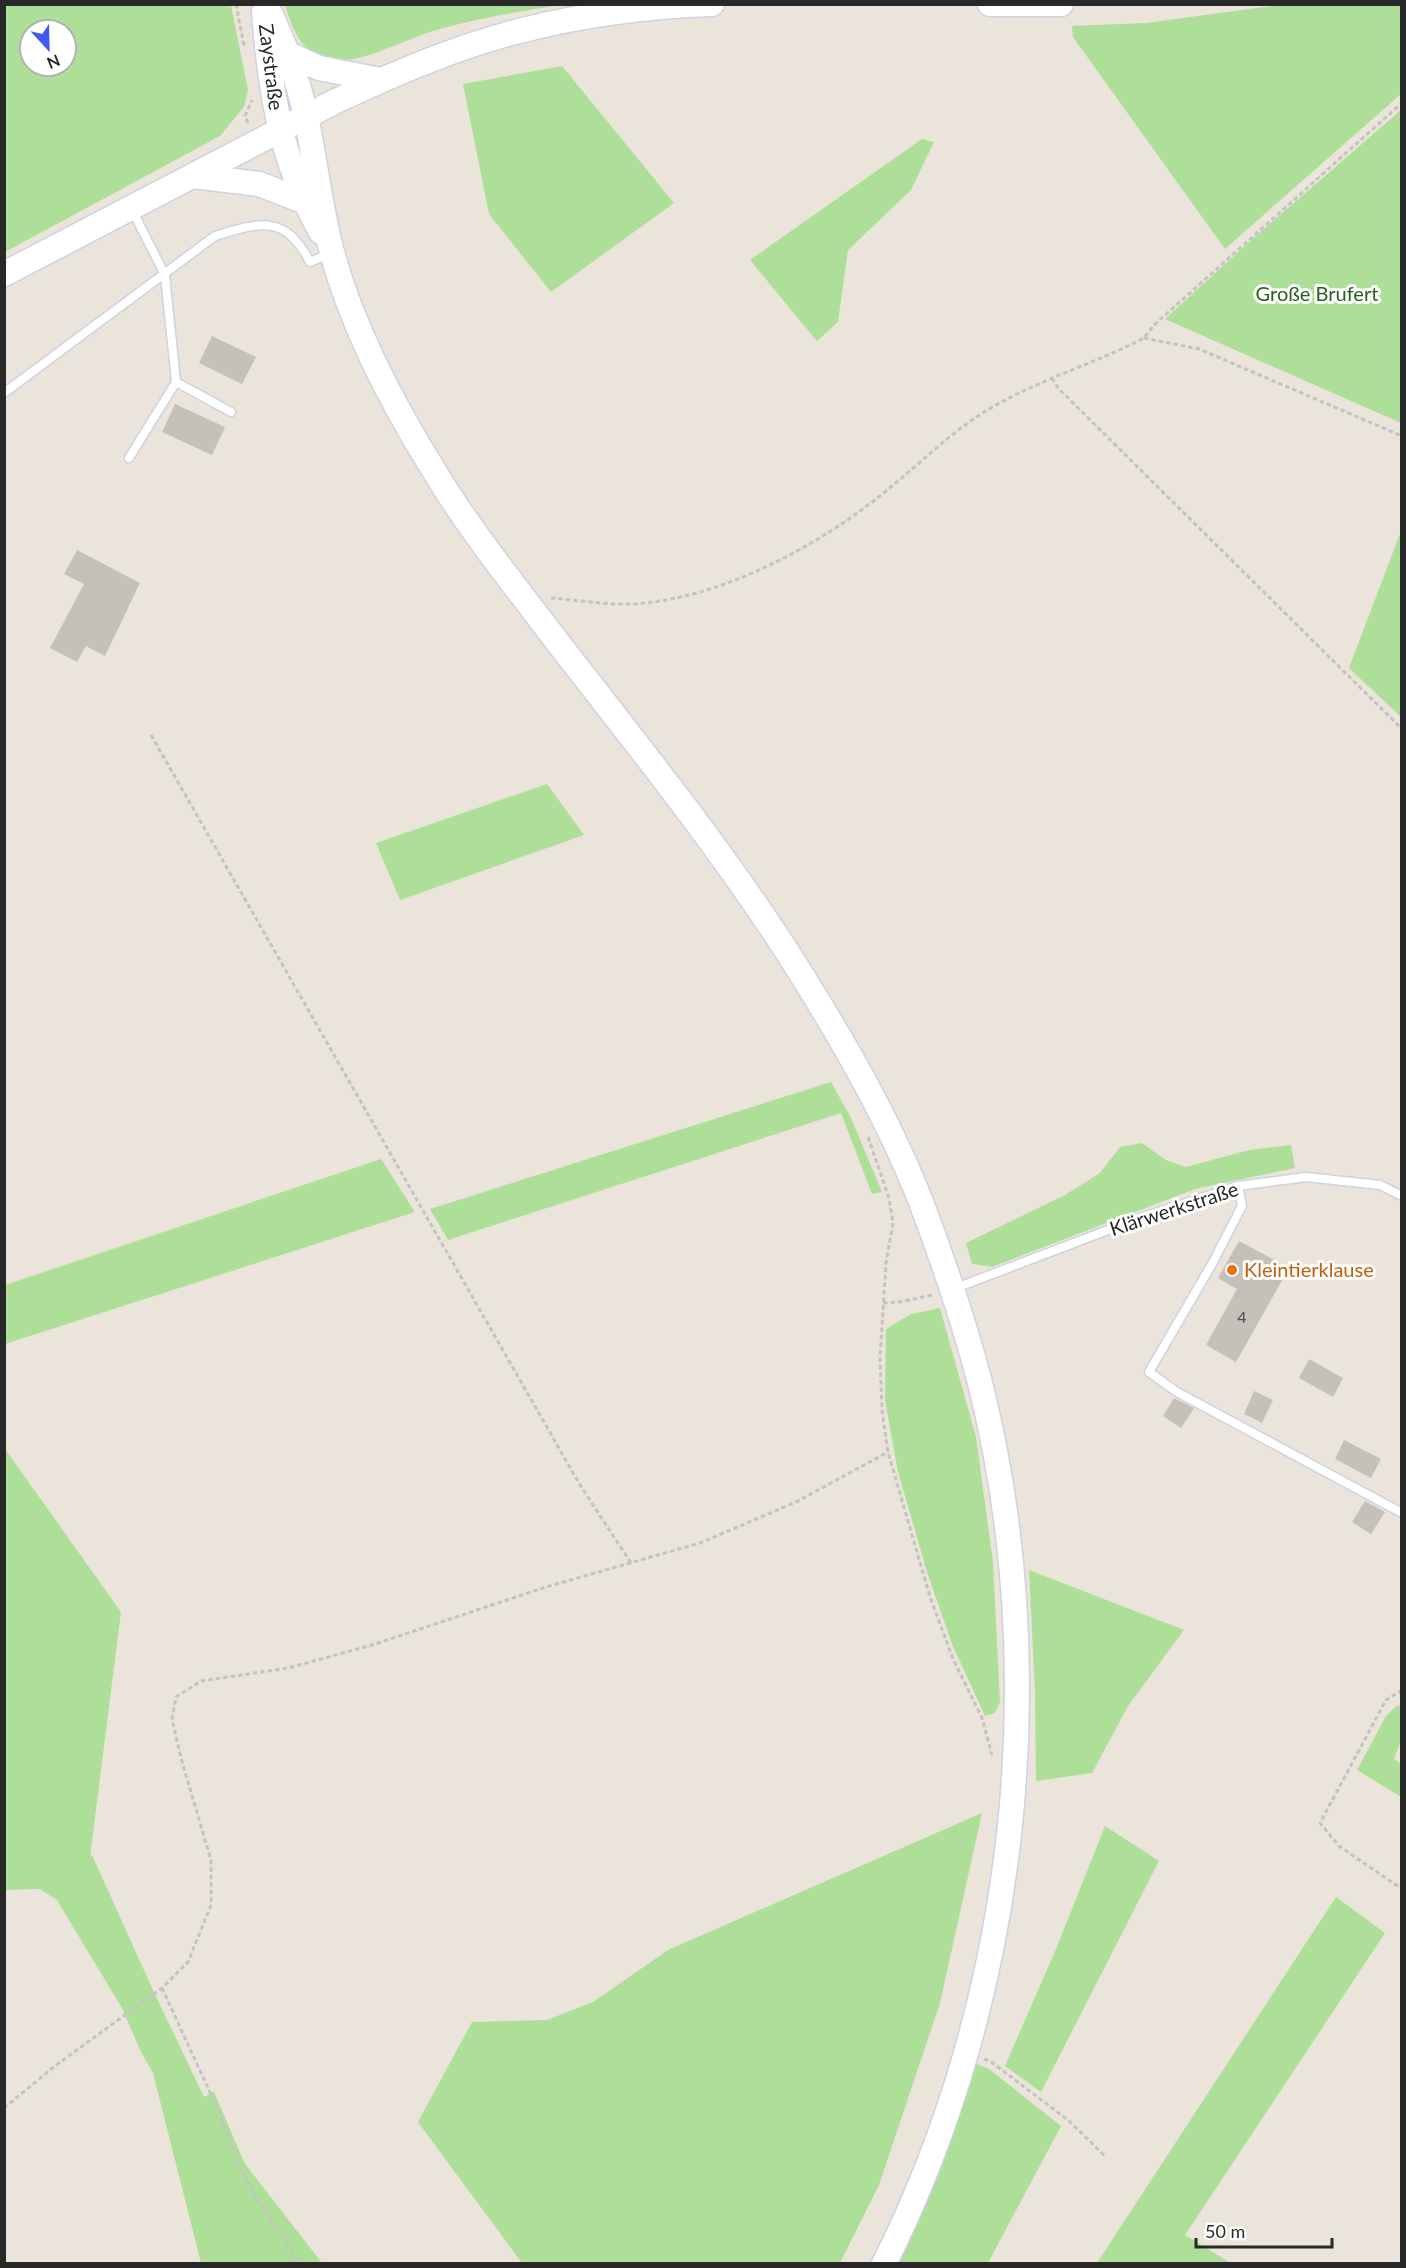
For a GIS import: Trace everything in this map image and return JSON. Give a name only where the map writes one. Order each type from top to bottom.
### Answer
[{"type":"street","name":"Zaystraße","points":[[265,4],[289,54],[306,117],[332,252]]},
{"type":"street","name":"Zaystraße","points":[[265,4],[267,59],[280,130],[290,167],[303,201],[332,252]]},
{"type":"street","points":[[4,274],[306,117],[381,80],[449,53],[522,30],[602,15],[712,4]]},
{"type":"street","points":[[990,4],[1061,4]]},
{"type":"street","points":[[289,54],[319,68],[381,80]]},
{"type":"street","points":[[193,176],[260,184],[303,201]]},
{"type":"street","points":[[332,252],[345,294],[362,336],[434,473],[527,602],[721,855],[784,947],[830,1021],[883,1118],[919,1197],[952,1289],[979,1380],[996,1457],[1008,1536],[1016,1616],[1014,1773],[1008,1842],[990,1958],[965,2053],[927,2168],[884,2264]]},
{"type":"lane","points":[[129,458],[176,382],[165,275],[132,208]]},
{"type":"lane","points":[[4,393],[215,236],[246,227],[282,228],[294,236],[310,262],[332,252]]},
{"type":"lane","points":[[176,382],[231,412]]},
{"type":"lane","name":"Klärwerkstraße","points":[[952,1289],[1137,1219],[1238,1186],[1306,1177],[1380,1185],[1401,1196]]},
{"type":"lane","points":[[1238,1186],[1242,1206],[1212,1264],[1149,1372],[1177,1392],[1401,1513]]},
{"type":"path","points":[[527,602],[548,598],[630,604],[678,598],[718,588],[822,537],[861,510],[969,422],[1018,392],[1144,338],[1154,325],[1401,103]]},
{"type":"path","points":[[1144,338],[1199,349],[1401,436]]},
{"type":"path","points":[[1052,378],[1058,388],[1401,729]]},
{"type":"path","points":[[151,735],[580,1485],[631,1563]]},
{"type":"path","points":[[863,1128],[889,1198],[893,1223],[886,1263],[880,1359],[882,1410],[888,1452],[930,1597],[953,1659],[982,1718],[992,1753],[992,1762]]},
{"type":"path","points":[[884,1303],[920,1299],[952,1289]]},
{"type":"path","points":[[4,2108],[55,2066],[162,1988],[188,1962],[211,1905],[211,1860],[172,1719],[176,1697],[201,1681],[288,1668],[372,1645],[546,1587],[700,1543],[796,1502],[888,1452]]},
{"type":"path","points":[[1401,1690],[1386,1700],[1320,1823],[1339,1846],[1401,1888]]},
{"type":"path","points":[[162,1988],[220,2114],[238,2165],[258,2201],[300,2264]]},
{"type":"path","points":[[965,2053],[990,2061],[1068,2120],[1106,2157]]},
{"type":"green space","points":[[5,4],[231,5],[248,90],[244,107],[220,136],[5,252]]},
{"type":"green space","points":[[285,5],[562,5],[449,27],[367,56],[340,60],[319,56],[304,45],[295,31]]},
{"type":"green space","points":[[1279,5],[1401,5],[1401,94],[1225,249],[1073,37],[1072,26],[1146,23]]},
{"type":"green space","points":[[562,66],[674,203],[551,292],[489,214],[463,84]]},
{"type":"green space","name":"Große Brufert","points":[[1401,110],[1401,423],[1165,319],[1256,236]]},
{"type":"green space","points":[[922,139],[934,142],[911,190],[848,250],[838,322],[817,341],[750,260]]},
{"type":"green space","points":[[1401,531],[1401,717],[1349,668]]},
{"type":"green space","points":[[547,784],[584,835],[400,900],[376,843]]},
{"type":"green space","points":[[831,1082],[851,1118],[882,1192],[872,1194],[841,1113],[448,1240],[430,1209]]},
{"type":"green space","points":[[1142,1143],[1166,1160],[1186,1167],[1249,1150],[1291,1145],[1295,1168],[1195,1189],[992,1267],[972,1264],[966,1243],[1065,1195],[1100,1173],[1120,1147]]},
{"type":"green space","points":[[381,1159],[415,1212],[5,1344],[5,1285]]},
{"type":"green space","points":[[940,1308],[976,1437],[993,1562],[1000,1702],[995,1713],[985,1716],[952,1644],[927,1572],[898,1472],[885,1400],[886,1329],[911,1314]]},
{"type":"green space","points":[[5,1449],[121,1612],[90,1857],[92,1855],[204,2097],[214,2092],[245,2164],[322,2263],[201,2263],[153,2073],[140,2050],[122,2008],[57,1900],[40,1889],[5,1890]]},
{"type":"green space","points":[[1029,1570],[1184,1630],[1128,1706],[1092,1773],[1036,1781],[1035,1691]]},
{"type":"green space","points":[[1398,1705],[1401,1707],[1401,1741],[1394,1759],[1401,1764],[1401,1797],[1357,1770],[1386,1716]]},
{"type":"green space","points":[[982,1813],[940,2003],[879,2185],[840,2263],[522,2263],[418,2122],[472,2022],[547,2020],[593,2002],[668,1950]]},
{"type":"green space","points":[[1105,1826],[1159,1861],[1041,2092],[1005,2066],[1056,1949]]},
{"type":"green space","points":[[1336,1897],[1385,1933],[1185,2235],[1231,2263],[1097,2263]]},
{"type":"green space","points":[[974,2063],[989,2069],[1061,2126],[988,2263],[895,2264]]},
{"type":"building","points":[[212,336],[256,357],[242,384],[199,363]]},
{"type":"building","points":[[175,404],[225,427],[212,455],[162,432]]},
{"type":"building","points":[[77,550],[140,583],[105,656],[86,646],[77,662],[50,648],[84,584],[64,574]]},
{"type":"building","points":[[1239,1241],[1289,1268],[1236,1362],[1206,1345],[1237,1289],[1218,1278]]},
{"type":"building","points":[[1309,1359],[1343,1378],[1333,1397],[1299,1378]]},
{"type":"building","points":[[1254,1391],[1273,1400],[1262,1423],[1244,1414]]},
{"type":"building","points":[[1174,1398],[1194,1408],[1181,1428],[1163,1416]]},
{"type":"building","points":[[1344,1440],[1381,1459],[1371,1478],[1335,1459]]},
{"type":"building","points":[[1365,1501],[1385,1512],[1371,1534],[1352,1522]]},
{"type":"place","name":"Kleintierklause","points":[[1232,1270]]}]
